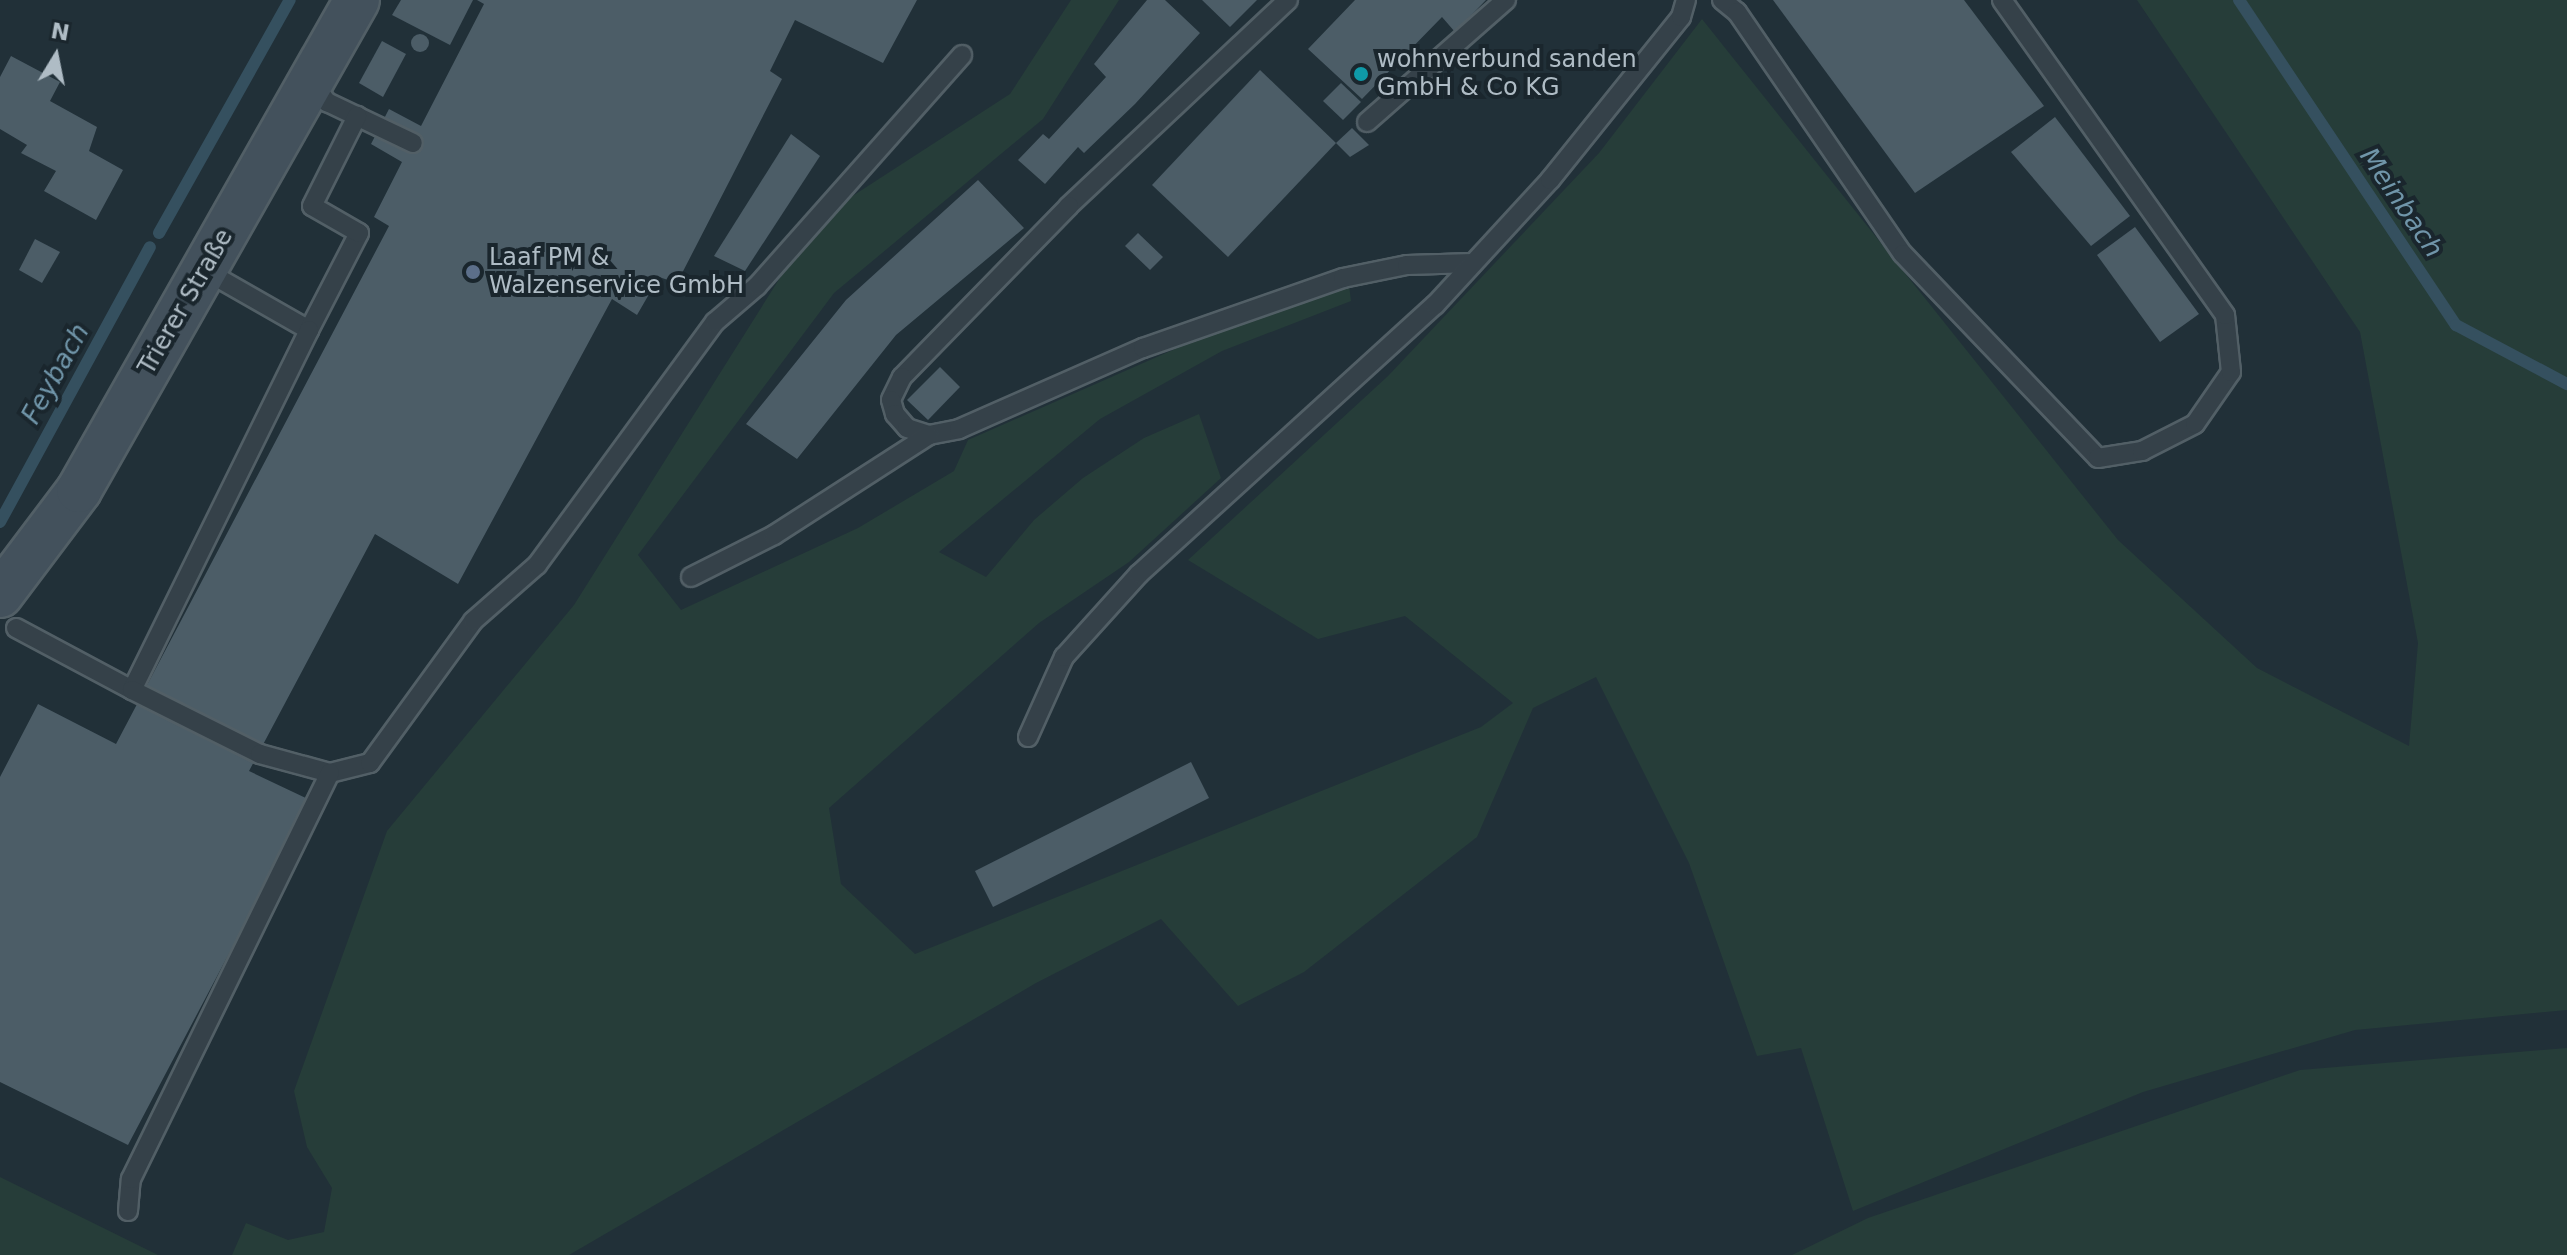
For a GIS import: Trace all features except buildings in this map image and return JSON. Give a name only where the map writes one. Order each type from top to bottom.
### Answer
[{"type":"main road","name":"Trierer Straße","points":[[8,611],[357,0]]},
{"type":"lane","points":[[929,435],[907,428],[895,414],[891,400],[902,377],[1069,206],[1288,0]]},
{"type":"lane","points":[[1367,122],[1506,0]]},
{"type":"lane","points":[[1028,737],[1064,657],[1139,574],[1280,451],[1473,263],[1569,157],[1681,17],[1686,0]]},
{"type":"lane","points":[[1722,0],[1737,12],[1903,254],[2098,458],[2142,451],[2195,424],[2231,372],[2225,315],[2002,0]]},
{"type":"lane","points":[[8,611],[132,690],[260,754],[330,773],[370,763],[473,621],[537,565],[715,322],[757,286],[962,55]]},
{"type":"lane","points":[[311,81],[327,102],[413,143]]},
{"type":"lane","points":[[132,690],[359,233],[312,206],[357,116]]},
{"type":"lane","points":[[691,577],[774,535],[929,435],[959,429],[1143,348],[1343,278],[1407,265],[1473,263]]},
{"type":"lane","points":[[204,270],[309,330]]},
{"type":"lane","points":[[128,1211],[131,1179],[330,773]]},
{"type":"green space","points":[[1071,0],[1119,0],[1043,119],[834,293],[638,555],[681,610],[858,528],[954,471],[968,440],[1200,338],[1349,285],[1351,301],[1222,351],[1100,419],[939,552],[986,577],[1034,520],[1083,478],[1144,438],[1199,414],[1221,478],[1129,562],[1039,623],[829,808],[841,884],[915,954],[1481,727],[1513,703],[1405,616],[1318,639],[1188,560],[1388,376],[1599,153],[1702,19],[2118,540],[2257,668],[2409,746],[2418,643],[2360,332],[2137,0],[2567,0],[2567,1010],[2355,1030],[2143,1092],[1853,1211],[1801,1048],[1757,1056],[1689,863],[1596,677],[1533,708],[1477,837],[1304,972],[1238,1006],[1161,919],[1036,983],[569,1255],[232,1255],[246,1223],[288,1240],[324,1232],[332,1188],[307,1147],[294,1091],[387,831],[574,605],[817,219],[1010,94]]},
{"type":"green space","points":[[2567,1048],[2567,1255],[1792,1255],[1868,1218],[2300,1070]]},
{"type":"green space","points":[[0,1177],[158,1255],[0,1255]]},
{"type":"waterway","name":"Feybach","points":[[159,233],[290,0]]},
{"type":"waterway","name":"Meinbach","points":[[2239,0],[2456,325],[2567,384]]},
{"type":"waterway","name":"Feybach","points":[[0,522],[150,247]]},
{"type":"place","name":"wohnverbund sanden GmbH & Co KG","points":[[1361,74]]},
{"type":"place","name":"Laaf PM & Walzenservice GmbH","points":[[473,272]]}]
